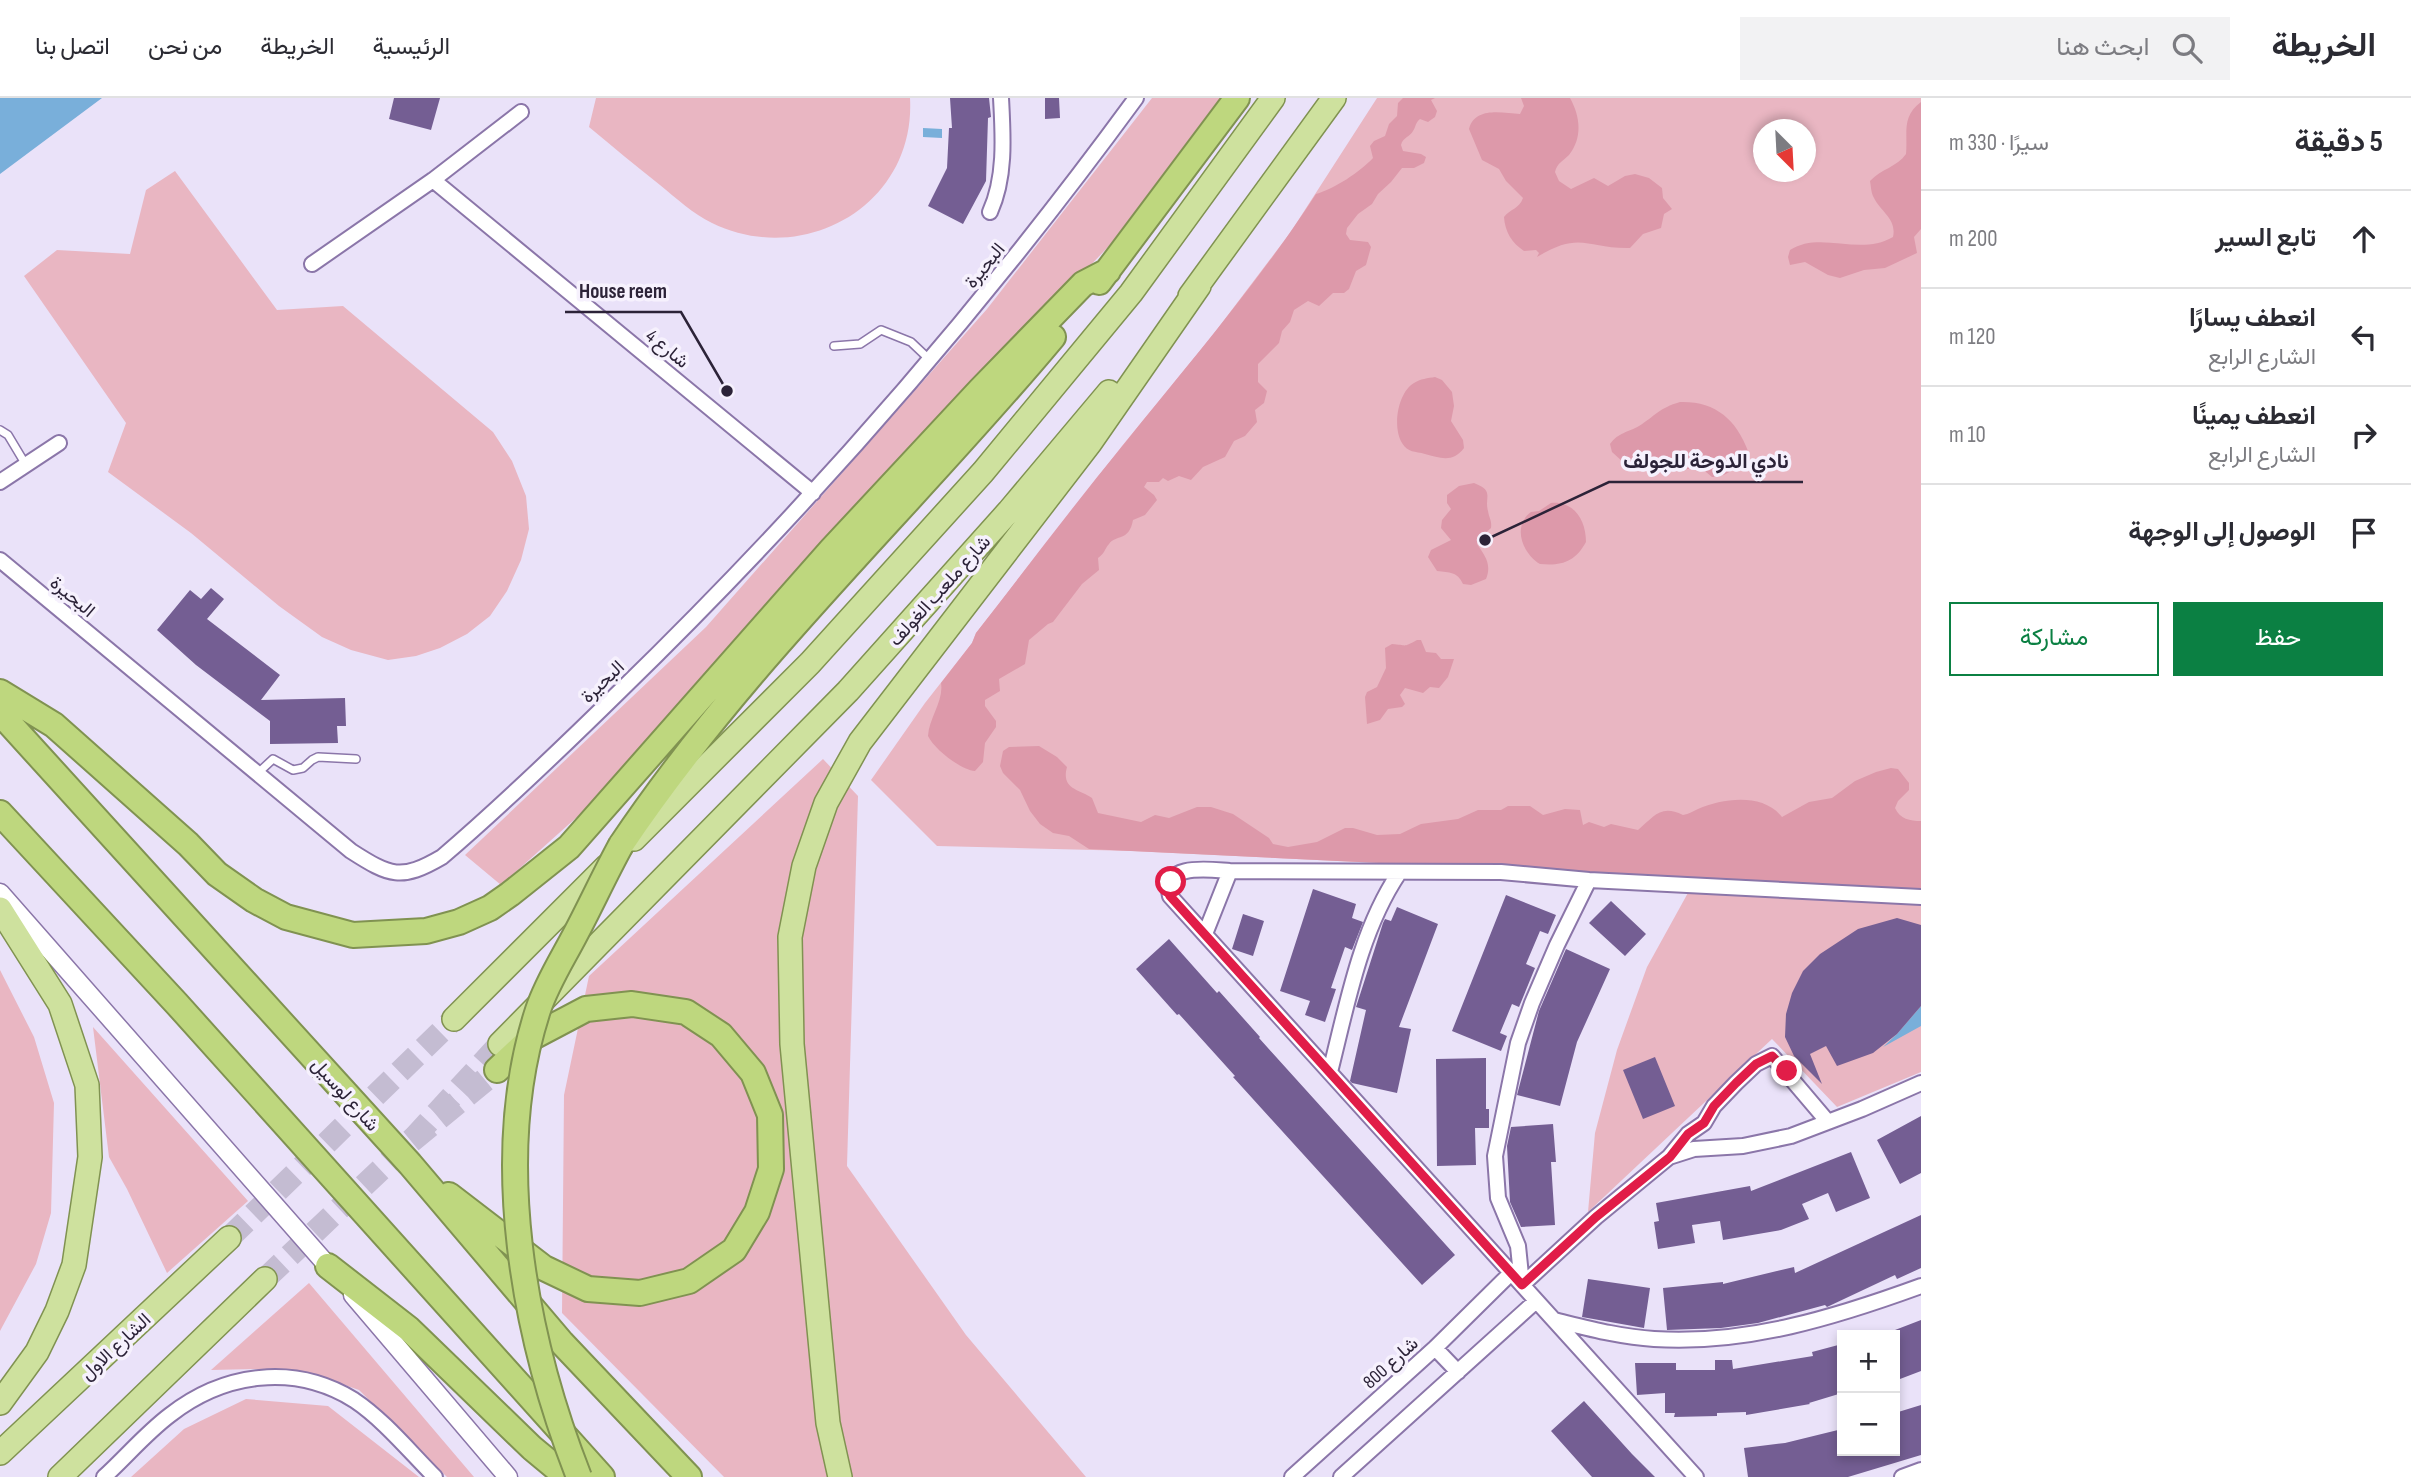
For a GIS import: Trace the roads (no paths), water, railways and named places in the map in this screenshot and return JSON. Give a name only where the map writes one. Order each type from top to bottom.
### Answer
[{"type":"highway","points":[[579,1477],[560,1429],[545,1374],[524,1275],[516,1219],[517,1126],[526,1051],[551,975],[575,936],[621,845],[688,750],[1040,352],[1108,271],[1237,98]]},
{"type":"highway","points":[[0,692],[54,725],[188,844],[217,874],[254,900],[286,917],[353,935],[426,931],[459,922],[500,901],[569,847],[831,550],[971,400],[1083,284],[1108,271]]},
{"type":"highway","name":"شارع لوسيل","points":[[0,713],[410,1164],[562,1343],[689,1477]]},
{"type":"highway","points":[[0,813],[177,1004],[602,1477]]},
{"type":"highway","points":[[410,1164],[544,1268],[588,1289],[640,1293],[689,1281],[734,1250],[757,1212],[771,1169],[770,1115],[753,1073],[721,1035],[686,1012],[632,1004],[586,1009],[531,1038],[497,1070]]},
{"type":"highway","points":[[328,1266],[409,1329],[532,1448],[567,1477]]},
{"type":"main road","points":[[454,1019],[810,663],[983,472],[1138,283],[1273,98]]},
{"type":"main road","name":"شارع ملعب الغولف","points":[[500,1044],[848,691],[1009,512],[1199,286],[1334,98]]},
{"type":"main road","points":[[840,1477],[828,1423],[792,1044],[790,937],[804,866],[826,803],[860,742],[1090,443],[1199,286]]},
{"type":"main road","points":[[0,909],[60,1004],[87,1085],[90,1157],[74,1265],[57,1311],[37,1352],[0,1403]]},
{"type":"main road","name":"الشارع الاول","points":[[0,1453],[229,1238]]},
{"type":"main road","points":[[60,1477],[265,1279]]},
{"type":"street","points":[[990,212],[997,197],[1002,151],[1001,98]]},
{"type":"street","name":"البحيرة","points":[[0,560],[351,851],[390,872],[419,870],[442,857],[561,749],[721,591],[813,493],[931,360],[1049,215],[1136,98]]},
{"type":"street","points":[[312,264],[433,180],[521,112]]},
{"type":"street","name":"شارع 4","points":[[433,180],[813,493]]},
{"type":"street","points":[[0,482],[59,443]]},
{"type":"street","points":[[1696,1477],[1170,896],[1169,887],[1175,877],[1188,869],[1501,872],[1590,880],[1921,897]]},
{"type":"street","points":[[1205,934],[1230,871]]},
{"type":"street","points":[[1330,1072],[1354,978],[1385,894],[1399,873]]},
{"type":"street","points":[[1522,1285],[1518,1247],[1498,1198],[1495,1156],[1518,1043],[1552,956],[1574,907],[1590,880]]},
{"type":"street","points":[[0,893],[328,1266],[508,1477]]},
{"type":"street","points":[[1522,1285],[1596,1217],[1670,1157],[1688,1134],[1704,1123],[1714,1106],[1756,1064],[1772,1056],[1828,1122]]},
{"type":"street","points":[[1670,1157],[1694,1149],[1743,1146],[1791,1136],[1921,1083]]},
{"type":"street","name":"شارع 800","points":[[1292,1477],[1435,1348],[1511,1273]]},
{"type":"street","points":[[1554,1320],[1599,1331],[1654,1339],[1717,1338],[1785,1328],[1848,1312],[1921,1286]]},
{"type":"street","points":[[1341,1477],[1536,1301]]},
{"type":"street","points":[[1435,1348],[1458,1372]]},
{"type":"street","points":[[104,1477],[170,1415],[201,1396],[244,1378],[279,1377],[307,1382],[354,1401],[384,1426],[435,1477]]},
{"type":"street","points":[[1902,1477],[1921,1470]]},
{"type":"lane","points":[[834,346],[860,344],[881,330],[911,342],[931,360]]},
{"type":"lane","points":[[0,430],[8,435],[26,465]]},
{"type":"lane","points":[[257,774],[272,759],[293,770],[303,768],[318,757],[356,760]]},
{"type":"water","points":[[0,98],[102,98],[0,174]]},
{"type":"water","points":[[923,128],[942,129],[942,138],[923,137]]},
{"type":"water","points":[[1921,1006],[1921,1026],[1883,1047],[1897,1034]]},
{"type":"tunnel","points":[[229,1238],[454,1019]]},
{"type":"tunnel","points":[[265,1279],[411,1141],[500,1044]]},
{"type":"tunnel","points":[[411,1141],[497,1070]]},
{"type":"place","name":"House reem","points":[[727,391]]},
{"type":"place","name":"نادي الدوحة للجولف","points":[[1485,540]]}]
